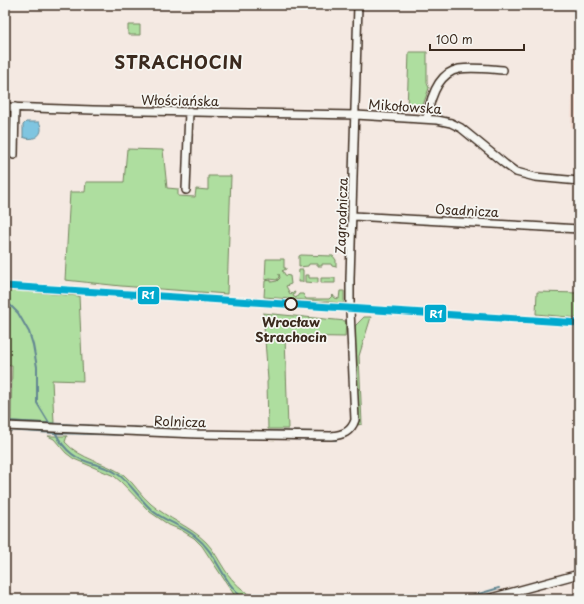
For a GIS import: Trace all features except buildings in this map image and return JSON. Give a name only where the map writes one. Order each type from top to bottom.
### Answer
[{"type":"street","name":"Zagrodnicza","points":[[352,427],[355,420],[350,302],[358,5]]},
{"type":"street","points":[[427,118],[428,110],[436,87],[449,73],[457,69],[467,68],[503,70]]},
{"type":"street","name":"Włościańska","points":[[5,107],[356,115]]},
{"type":"street","points":[[14,155],[16,107]]},
{"type":"street","points":[[186,190],[189,111]]},
{"type":"street","name":"Mikołowska","points":[[356,115],[427,118],[451,123],[461,128],[516,172],[534,177],[579,182]]},
{"type":"street","name":"Osadnicza","points":[[353,216],[579,229]]},
{"type":"street","name":"Rolnicza","points":[[5,426],[197,434],[331,436],[345,433],[352,427]]},
{"type":"street","points":[[487,599],[579,574]]},
{"type":"shaded area","points":[[575,5],[579,5],[579,129],[571,127]]},
{"type":"green space","points":[[128,25],[140,25],[140,35],[128,35]]},
{"type":"green space","points":[[409,52],[427,52],[427,83],[429,88],[421,111],[407,110]]},
{"type":"green space","points":[[127,149],[163,150],[167,188],[178,189],[178,196],[195,197],[196,189],[208,190],[208,176],[231,176],[227,294],[65,280],[70,192],[85,192],[86,182],[124,182]]},
{"type":"green space","points":[[299,256],[333,256],[336,260],[336,267],[332,266],[331,264],[322,264],[322,266],[318,266],[318,264],[309,264],[308,266],[299,267]]},
{"type":"green space","points":[[266,259],[284,259],[284,268],[286,269],[282,271],[285,275],[290,276],[291,284],[286,286],[290,294],[295,292],[293,296],[296,298],[299,294],[303,294],[306,299],[329,299],[333,295],[335,298],[339,299],[340,291],[344,291],[344,303],[264,297],[265,281],[277,281],[280,278],[279,274],[277,280],[270,279],[265,280]]},
{"type":"green space","points":[[299,270],[303,270],[303,282],[298,282]]},
{"type":"green space","points":[[305,275],[309,275],[309,278],[318,278],[318,283],[305,282]]},
{"type":"green space","points":[[321,278],[335,278],[335,283],[321,283]]},
{"type":"green space","points":[[5,290],[79,296],[83,381],[52,380],[54,423],[11,421],[12,366],[5,365]]},
{"type":"green space","points":[[537,292],[579,293],[579,318],[536,314]]},
{"type":"green space","points":[[263,313],[346,321],[345,337],[285,336],[288,429],[268,429],[268,380]]},
{"type":"green space","points":[[364,317],[371,317],[359,356],[362,424],[358,425],[355,326]]},
{"type":"green space","points":[[48,436],[67,436],[65,442],[78,453],[124,475],[151,504],[200,536],[212,548],[231,578],[256,599],[237,599],[202,546],[194,538],[169,525],[150,512],[114,476],[74,459],[66,453],[54,439]]},
{"type":"water","points":[[26,122],[39,122],[41,130],[38,136],[35,138],[23,137],[23,125]]},
{"type":"waterway","points":[[5,300],[18,313],[29,332],[37,367],[37,403],[51,426]]},
{"type":"waterway","points":[[5,421],[97,426]]},
{"type":"waterway","points":[[118,427],[180,429]]},
{"type":"waterway","points":[[5,430],[170,436]]},
{"type":"waterway","points":[[252,431],[321,432]]},
{"type":"waterway","points":[[55,432],[62,444],[72,454],[82,460],[116,473],[126,481],[149,508],[164,519],[196,537],[209,551],[236,592],[244,599]]},
{"type":"waterway","points":[[243,438],[336,440]]},
{"type":"waterway","points":[[462,599],[499,588]]},
{"type":"transit line","name":"R1","points":[[5,286],[579,323]]},
{"type":"place","name":"Wrocław Strachocin","points":[[291,304]]},
{"type":"district","name":"STRACHOCIN","points":[[179,62]]}]
